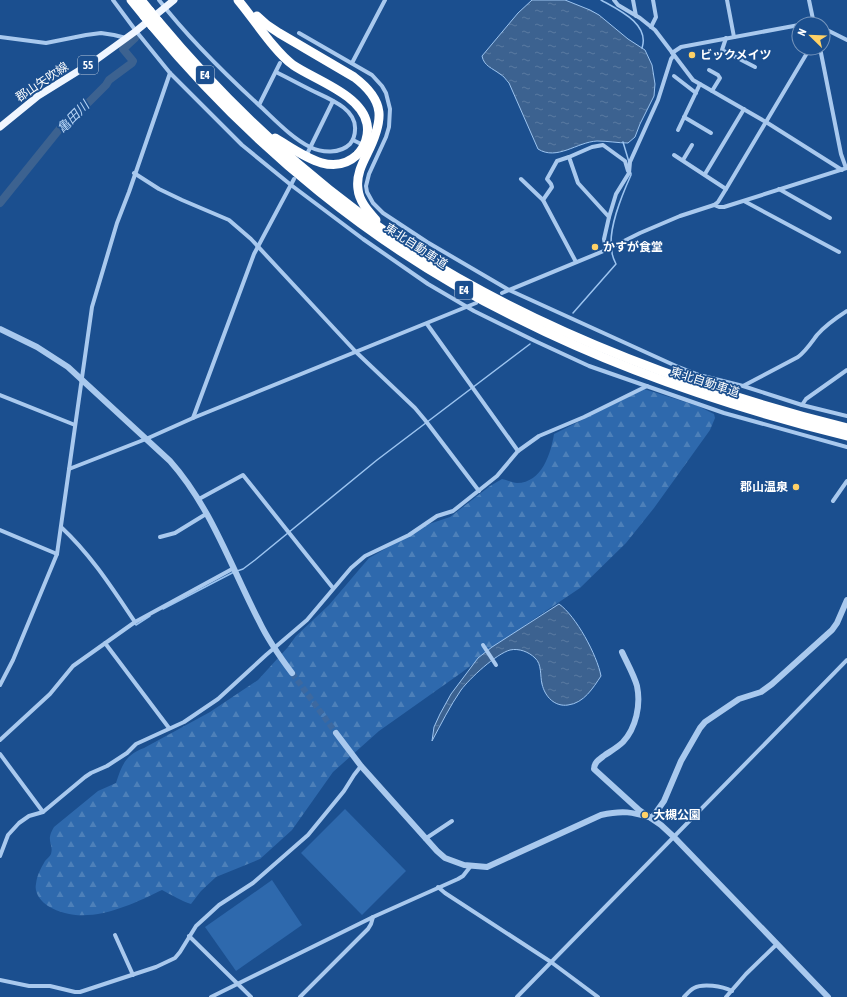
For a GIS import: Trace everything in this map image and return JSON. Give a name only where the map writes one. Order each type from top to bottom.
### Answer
[{"type":"highway","name":"東北自動車道","points":[[131,0],[147,14],[255,126],[314,177],[388,233],[438,265],[483,291],[545,323],[653,369],[713,390],[847,428]]},
{"type":"highway","name":"東北自動車道","points":[[141,0],[147,14]]},
{"type":"highway","points":[[238,0],[276,48],[292,64],[357,104],[365,116],[367,131],[364,144],[359,153],[346,161],[323,164],[255,126]]},
{"type":"highway","points":[[245,0],[259,18],[267,25],[362,82],[373,95],[378,107],[379,122],[376,133],[359,172],[358,188],[359,197],[364,205],[374,219],[388,233]]},
{"type":"highway","name":"東北自動車道","points":[[155,23],[207,89],[251,132],[288,165],[350,215],[384,240],[453,284],[515,318],[625,366],[724,401],[810,427],[847,436]]},
{"type":"main road","name":"郡山矢吹線","points":[[0,127],[38,96],[96,60],[136,31],[174,0]]},
{"type":"street","points":[[113,0],[170,74],[242,145],[392,260],[428,284],[468,307],[589,366],[724,413],[847,447]]},
{"type":"street","points":[[159,0],[164,8],[207,55],[258,105],[287,130],[310,147],[319,150],[336,151],[345,148],[353,140],[355,132],[354,120],[347,111],[333,101],[276,72]]},
{"type":"street","points":[[352,63],[385,0]]},
{"type":"street","points":[[614,0],[618,5],[651,27],[692,79],[766,122],[837,166],[845,169]]},
{"type":"street","points":[[633,0],[636,16]]},
{"type":"street","points":[[651,27],[656,17],[653,0]]},
{"type":"street","points":[[727,0],[734,37]]},
{"type":"street","points":[[810,0],[813,16]]},
{"type":"street","points":[[606,250],[604,239],[616,194],[629,173],[630,162],[658,100],[673,54],[681,47],[791,26]]},
{"type":"street","points":[[299,32],[372,75],[382,86],[389,101],[389,127],[369,174],[366,186],[367,192],[373,202],[391,219],[509,290],[676,366],[699,375],[847,416]]},
{"type":"street","points":[[831,32],[847,40]]},
{"type":"street","points":[[0,37],[46,42],[86,34],[101,33],[114,34],[126,38]]},
{"type":"street","points":[[726,38],[722,50],[756,67]]},
{"type":"street","points":[[502,293],[606,250],[640,233],[680,216],[714,205],[718,202],[805,56]]},
{"type":"street","points":[[822,56],[845,169]]},
{"type":"street","points":[[258,105],[280,63]]},
{"type":"street","points":[[709,70],[718,75],[720,78],[712,91]]},
{"type":"street","points":[[0,685],[13,660],[57,554],[92,307],[117,223],[170,74]]},
{"type":"street","points":[[674,76],[696,92]]},
{"type":"street","points":[[678,130],[700,84]]},
{"type":"street","points":[[307,154],[333,101]]},
{"type":"street","points":[[705,174],[744,109]]},
{"type":"street","points":[[684,117],[711,133]]},
{"type":"street","points":[[353,140],[361,144]]},
{"type":"street","points":[[543,200],[552,187],[547,179],[557,161],[592,147],[603,145],[625,161],[629,173]]},
{"type":"street","points":[[683,160],[692,145]]},
{"type":"street","points":[[373,150],[379,152]]},
{"type":"street","points":[[674,154],[726,189]]},
{"type":"street","points":[[569,157],[578,183],[609,217]]},
{"type":"street","points":[[714,205],[719,208],[724,207],[845,169]]},
{"type":"street","points":[[134,174],[159,189],[229,220],[251,239],[356,352],[415,408],[479,490]]},
{"type":"street","points":[[193,418],[258,247],[294,178]]},
{"type":"street","points":[[521,179],[543,200],[576,262]]},
{"type":"street","points":[[779,189],[830,218]]},
{"type":"street","points":[[744,201],[839,252]]},
{"type":"street","points":[[69,469],[146,439],[193,418],[476,303]]},
{"type":"street","points":[[743,386],[798,357],[830,322],[847,311]]},
{"type":"street","points":[[427,324],[518,451]]},
{"type":"street","points":[[0,329],[50,355],[68,367],[175,466],[199,500],[234,568],[259,622],[274,648],[292,673]]},
{"type":"street","points":[[802,404],[806,399],[847,370]]},
{"type":"street","points":[[0,856],[4,841],[13,829],[29,816],[43,812],[91,773],[107,766],[127,753],[136,744],[184,722],[218,700],[274,648],[307,620],[351,568],[365,556],[409,535],[437,516],[453,511],[497,476],[518,451],[539,436],[584,417],[647,386]]},
{"type":"street","points":[[736,390],[738,386]]},
{"type":"street","points":[[0,395],[75,425]]},
{"type":"street","points":[[724,413],[727,408]]},
{"type":"street","points":[[199,500],[243,475],[333,588]]},
{"type":"street","points":[[833,501],[847,481]]},
{"type":"street","points":[[160,537],[175,533],[206,514]]},
{"type":"street","points":[[62,526],[92,559],[135,622]]},
{"type":"street","points":[[0,530],[57,554]]},
{"type":"street","points":[[0,740],[50,694],[73,666],[135,622],[234,568]]},
{"type":"street","points":[[652,818],[664,801],[681,760],[705,722],[739,699],[761,692],[772,684],[832,630],[837,623],[847,600]]},
{"type":"street","points":[[105,643],[169,728]]},
{"type":"street","points":[[483,645],[496,665]]},
{"type":"street","points":[[622,652],[636,685],[638,696],[637,713],[627,737],[622,743],[596,762],[594,769],[639,810],[652,818],[674,837],[828,997]]},
{"type":"street","points":[[517,997],[847,660]]},
{"type":"street","points":[[336,733],[361,766],[425,839],[445,858],[455,863],[470,867],[487,867],[601,815],[615,811],[630,812],[652,818]]},
{"type":"street","points":[[0,754],[43,812]]},
{"type":"street","points":[[0,980],[29,986],[50,986],[80,992],[156,967],[172,960],[180,952],[196,926],[219,905],[253,883],[308,835],[340,796],[361,766]]},
{"type":"street","points":[[425,839],[452,821]]},
{"type":"street","points":[[211,997],[373,917],[462,877],[470,867]]},
{"type":"street","points":[[438,887],[551,962],[598,997]]},
{"type":"street","points":[[300,997],[368,929],[373,917]]},
{"type":"street","points":[[116,936],[133,975]]},
{"type":"street","points":[[189,936],[250,997]]},
{"type":"street","points":[[726,997],[746,974],[777,944]]},
{"type":"street","points":[[684,997],[693,988],[702,985],[726,988],[732,991]]},
{"type":"street","points":[[80,992],[82,997]]},
{"type":"green space","points":[[644,389],[698,406],[714,414],[715,418],[710,430],[654,508],[626,543],[580,588],[531,621],[379,731],[333,772],[292,830],[260,859],[216,877],[201,891],[191,904],[162,890],[121,908],[91,915],[76,915],[62,912],[48,906],[41,899],[36,891],[38,875],[45,861],[51,854],[52,850],[50,836],[54,827],[98,791],[116,783],[122,766],[128,757],[210,712],[258,680],[296,636],[329,605],[369,558],[429,524],[450,517],[490,486],[502,479],[517,483],[526,482],[533,478],[539,473],[548,458],[554,434]]},
{"type":"green space","points":[[345,809],[406,871],[362,915],[301,853]]},
{"type":"green space","points":[[272,880],[302,925],[236,971],[205,927]]},
{"type":"water","points":[[532,0],[565,0],[590,10],[599,15],[628,39],[645,50],[652,65],[655,84],[654,96],[635,137],[628,143],[597,141],[552,153],[538,149],[509,83],[503,76],[486,65],[482,56],[518,13]]},
{"type":"water","points":[[559,604],[566,610],[579,627],[599,667],[601,676],[588,694],[574,704],[563,705],[555,703],[548,697],[543,689],[539,663],[527,652],[510,650],[504,652],[491,661],[465,685],[453,702],[432,741],[434,727],[451,694],[478,658],[492,647]]},
{"type":"waterway","points":[[601,0],[624,13],[637,25],[642,32],[642,48]]},
{"type":"waterway","name":"亀田川","points":[[0,203],[66,121],[71,120],[106,85],[109,80],[132,63],[133,61],[123,49],[135,38]]},
{"type":"waterway","points":[[623,142],[629,162]]},
{"type":"waterway","points":[[573,313],[616,264],[612,254],[611,243],[613,223],[631,173]]},
{"type":"waterway","points":[[237,571],[243,569],[255,560],[377,460],[530,344]]},
{"type":"waterway","points":[[163,609],[234,572]]},
{"type":"waterway","points":[[135,624],[136,625],[150,616]]},
{"type":"tunnel","points":[[292,673],[336,733]]},
{"type":"place","name":"ビックメイツ","points":[[692,55]]},
{"type":"place","name":"かすが食堂","points":[[595,247]]},
{"type":"place","name":"郡山温泉","points":[[796,487]]},
{"type":"place","name":"大槻公園","points":[[645,815]]}]
